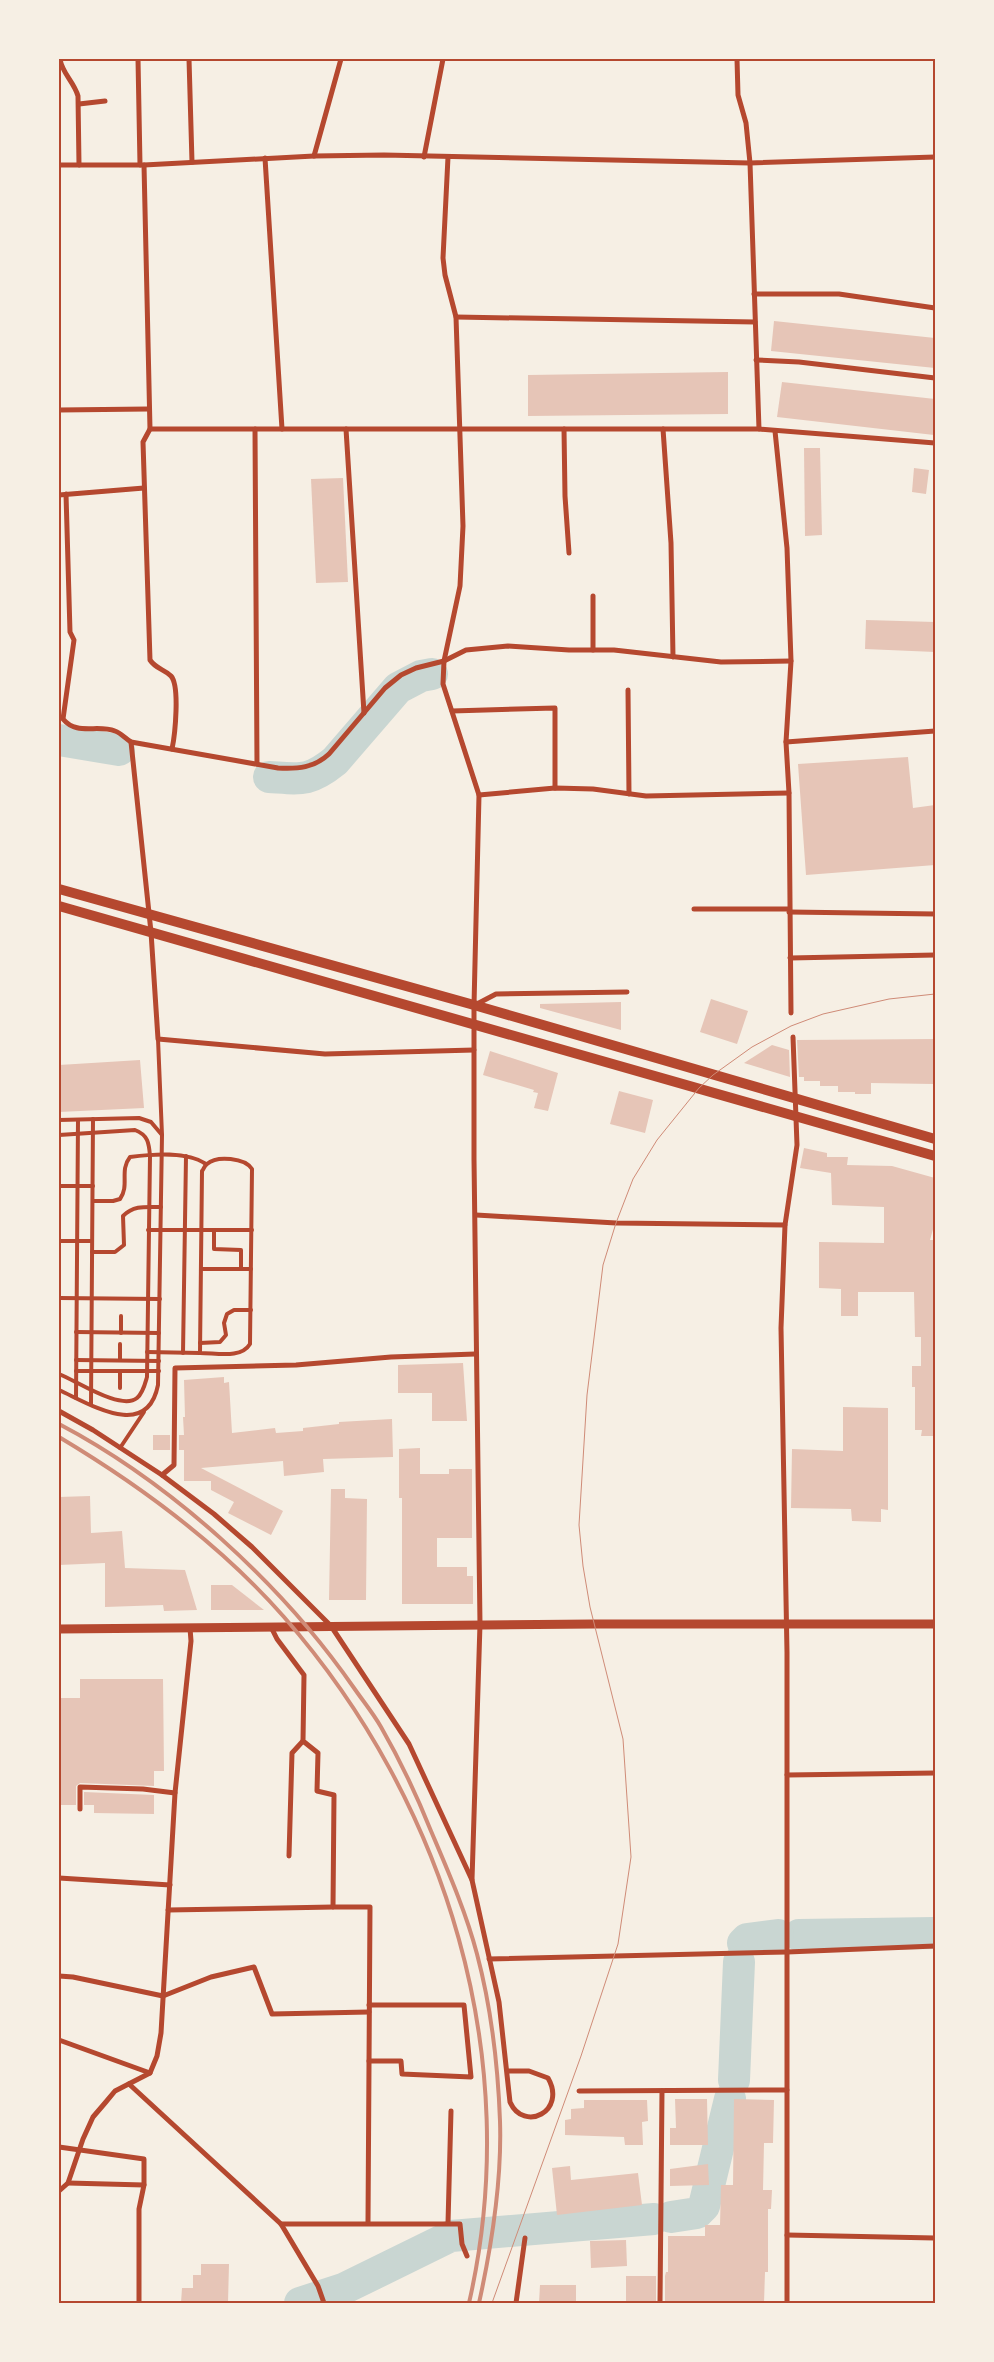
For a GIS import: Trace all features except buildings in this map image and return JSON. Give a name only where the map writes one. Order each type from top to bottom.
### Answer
[{"type":"main road","points":[[59,889],[474,1005],[935,1139]]},
{"type":"main road","points":[[59,906],[935,1156]]},
{"type":"street","points":[[60,59],[63,70],[76,87],[79,104],[79,165]]},
{"type":"street","points":[[138,59],[150,429],[143,442],[150,660],[155,667],[170,676],[174,683],[175,732],[172,749]]},
{"type":"street","points":[[188,59],[192,162]]},
{"type":"street","points":[[314,156],[341,59]]},
{"type":"street","points":[[424,157],[443,59]]},
{"type":"street","points":[[737,59],[738,95],[746,124],[750,163],[759,429]]},
{"type":"street","points":[[79,104],[105,101]]},
{"type":"street","points":[[59,165],[142,165],[314,156],[750,163],[935,157]]},
{"type":"street","points":[[448,157],[443,258],[445,275],[456,318],[462,428],[464,526],[460,586],[444,660],[443,684],[480,795],[474,1005],[475,1354],[480,1624],[472,1880]]},
{"type":"street","points":[[265,158],[282,429]]},
{"type":"street","points":[[754,294],[839,294],[935,308]]},
{"type":"street","points":[[456,318],[756,322]]},
{"type":"street","points":[[756,360],[799,362],[935,378]]},
{"type":"street","points":[[59,410],[148,409]]},
{"type":"street","points":[[564,428],[565,496],[569,553]]},
{"type":"street","points":[[150,429],[759,429],[848,434],[935,443]]},
{"type":"street","points":[[255,429],[257,764]]},
{"type":"street","points":[[346,429],[364,713]]},
{"type":"street","points":[[662,429],[671,543],[673,657]]},
{"type":"street","points":[[775,431],[787,548],[791,660],[786,742],[789,794],[789,911],[792,1013]]},
{"type":"street","points":[[59,495],[144,488]]},
{"type":"street","points":[[66,494],[70,632],[74,640],[63,719],[68,725],[79,729],[115,730],[131,742],[296,769],[321,762],[385,688],[401,675],[466,650],[486,647],[508,646],[614,650],[721,662],[791,660]]},
{"type":"street","points":[[593,596],[593,650]]},
{"type":"street","points":[[628,690],[629,794]]},
{"type":"street","points":[[452,711],[555,708],[555,788]]},
{"type":"street","points":[[786,742],[935,730]]},
{"type":"street","points":[[131,742],[150,932],[158,1039],[325,1054],[474,1050]]},
{"type":"street","points":[[480,795],[555,788],[593,789],[646,796],[789,794]]},
{"type":"street","points":[[694,909],[935,914]]},
{"type":"street","points":[[790,958],[935,955]]},
{"type":"street","points":[[474,1005],[496,994],[627,992]]},
{"type":"street","points":[[787,2303],[787,1775],[781,1328],[785,1225],[797,1145],[794,1038]]},
{"type":"street","points":[[476,1215],[616,1223],[785,1225]]},
{"type":"street","points":[[162,1474],[174,1465],[175,1368],[296,1365],[391,1357],[475,1354]]},
{"type":"street","points":[[59,1411],[162,1474],[214,1514],[246,1542],[331,1626],[408,1744],[472,1880],[499,2002],[510,2102],[514,2110],[521,2115],[530,2117],[546,2112],[552,2100],[553,2091],[548,2078],[529,2071],[508,2071]]},
{"type":"street","points":[[59,1629],[480,1624],[935,1624]]},
{"type":"street","points":[[271,1627],[277,1639],[304,1675],[303,1741],[292,1753],[289,1856]]},
{"type":"street","points":[[59,2191],[68,2183],[93,2117],[115,2091],[150,2073],[157,2056],[163,1996],[175,1793],[191,1641],[190,1628]]},
{"type":"street","points":[[303,1741],[318,1753],[317,1791],[334,1794],[333,1907]]},
{"type":"street","points":[[787,1775],[935,1773]]},
{"type":"street","points":[[80,1809],[80,1787],[143,1788],[175,1793]]},
{"type":"street","points":[[59,1878],[170,1885]]},
{"type":"street","points":[[168,1910],[370,1907],[368,2223]]},
{"type":"street","points":[[490,1959],[787,1952],[935,1946]]},
{"type":"street","points":[[59,1976],[73,1976],[163,1996],[211,1977],[254,1967],[272,2014],[369,2012]]},
{"type":"street","points":[[369,2005],[464,2005],[472,2077],[402,2074],[401,2061],[369,2061]]},
{"type":"street","points":[[59,2040],[150,2073]]},
{"type":"street","points":[[128,2084],[281,2224],[318,2286],[324,2303]]},
{"type":"street","points":[[579,2091],[787,2090]]},
{"type":"street","points":[[660,2303],[662,2091]]},
{"type":"street","points":[[448,2223],[450,2111]]},
{"type":"street","points":[[59,2147],[144,2158],[144,2186],[138,2208],[139,2303]]},
{"type":"street","points":[[68,2183],[144,2186]]},
{"type":"street","points":[[281,2224],[460,2224],[462,2244],[468,2256]]},
{"type":"street","points":[[787,2236],[935,2238]]},
{"type":"street","points":[[516,2303],[526,2238]]},
{"type":"lane","points":[[120,1448],[145,1410],[156,1398],[159,1352],[162,1156],[158,1039]]},
{"type":"lane","points":[[59,1120],[139,1118],[151,1122],[162,1135]]},
{"type":"lane","points":[[91,1404],[93,1119]]},
{"type":"lane","points":[[76,1398],[78,1120]]},
{"type":"lane","points":[[59,1135],[135,1130],[142,1133],[148,1140],[150,1156],[147,1371],[144,1388],[139,1397],[132,1401],[118,1402],[59,1374]]},
{"type":"lane","points":[[93,1201],[120,1199],[126,1187],[123,1168],[130,1157],[186,1156],[198,1158],[206,1164]]},
{"type":"lane","points":[[183,1353],[186,1156]]},
{"type":"lane","points":[[147,1352],[240,1354],[247,1350],[250,1344],[252,1169],[248,1164],[240,1160],[217,1160],[206,1164],[202,1171],[200,1353]]},
{"type":"lane","points":[[59,1186],[93,1186]]},
{"type":"lane","points":[[92,1252],[115,1252],[121,1248],[126,1239],[123,1216],[133,1208],[161,1208]]},
{"type":"lane","points":[[148,1230],[252,1230]]},
{"type":"lane","points":[[214,1230],[214,1249],[242,1250],[242,1269]]},
{"type":"lane","points":[[59,1241],[92,1241]]},
{"type":"lane","points":[[201,1268],[251,1269]]},
{"type":"lane","points":[[59,1298],[160,1299]]},
{"type":"lane","points":[[200,1343],[220,1342],[226,1335],[224,1323],[227,1314],[234,1310],[251,1310]]},
{"type":"lane","points":[[121,1316],[121,1333]]},
{"type":"lane","points":[[76,1332],[159,1333]]},
{"type":"lane","points":[[120,1344],[120,1360]]},
{"type":"lane","points":[[76,1360],[158,1361]]},
{"type":"lane","points":[[76,1371],[158,1371]]},
{"type":"lane","points":[[120,1371],[120,1388]]},
{"type":"lane","points":[[59,1390],[110,1413],[134,1416],[145,1410]]},
{"type":"waterway","points":[[269,777],[304,778],[326,768],[335,761],[398,688],[421,676],[432,674]]},
{"type":"waterway","points":[[59,740],[119,750]]},
{"type":"waterway","points":[[799,1935],[935,1933]]},
{"type":"waterway","points":[[743,1943],[747,1939],[778,1935]]},
{"type":"waterway","points":[[734,2080],[739,1962]]},
{"type":"waterway","points":[[671,2217],[697,2213],[704,2206],[730,2099]]},
{"type":"waterway","points":[[300,2303],[343,2289],[451,2236],[654,2219]]},
{"type":"tram line","points":[[492,2303],[581,2056],[618,1944],[631,1857],[623,1739],[590,1607],[579,1525],[587,1395],[603,1265],[616,1223],[633,1179],[657,1140],[699,1088],[713,1075],[752,1047],[791,1026],[823,1014],[889,999],[935,994]]},
{"type":"railway","points":[[59,1424],[101,1448],[183,1506],[259,1574],[325,1649],[354,1688],[381,1727],[408,1778],[468,1923],[482,1974],[496,2058],[500,2121],[498,2189],[492,2235],[479,2303]]},
{"type":"railway","points":[[59,1437],[120,1476],[178,1518],[259,1590],[284,1617],[341,1690],[390,1768],[429,1851],[459,1938],[478,2028],[487,2119],[484,2211],[469,2303]]}]
